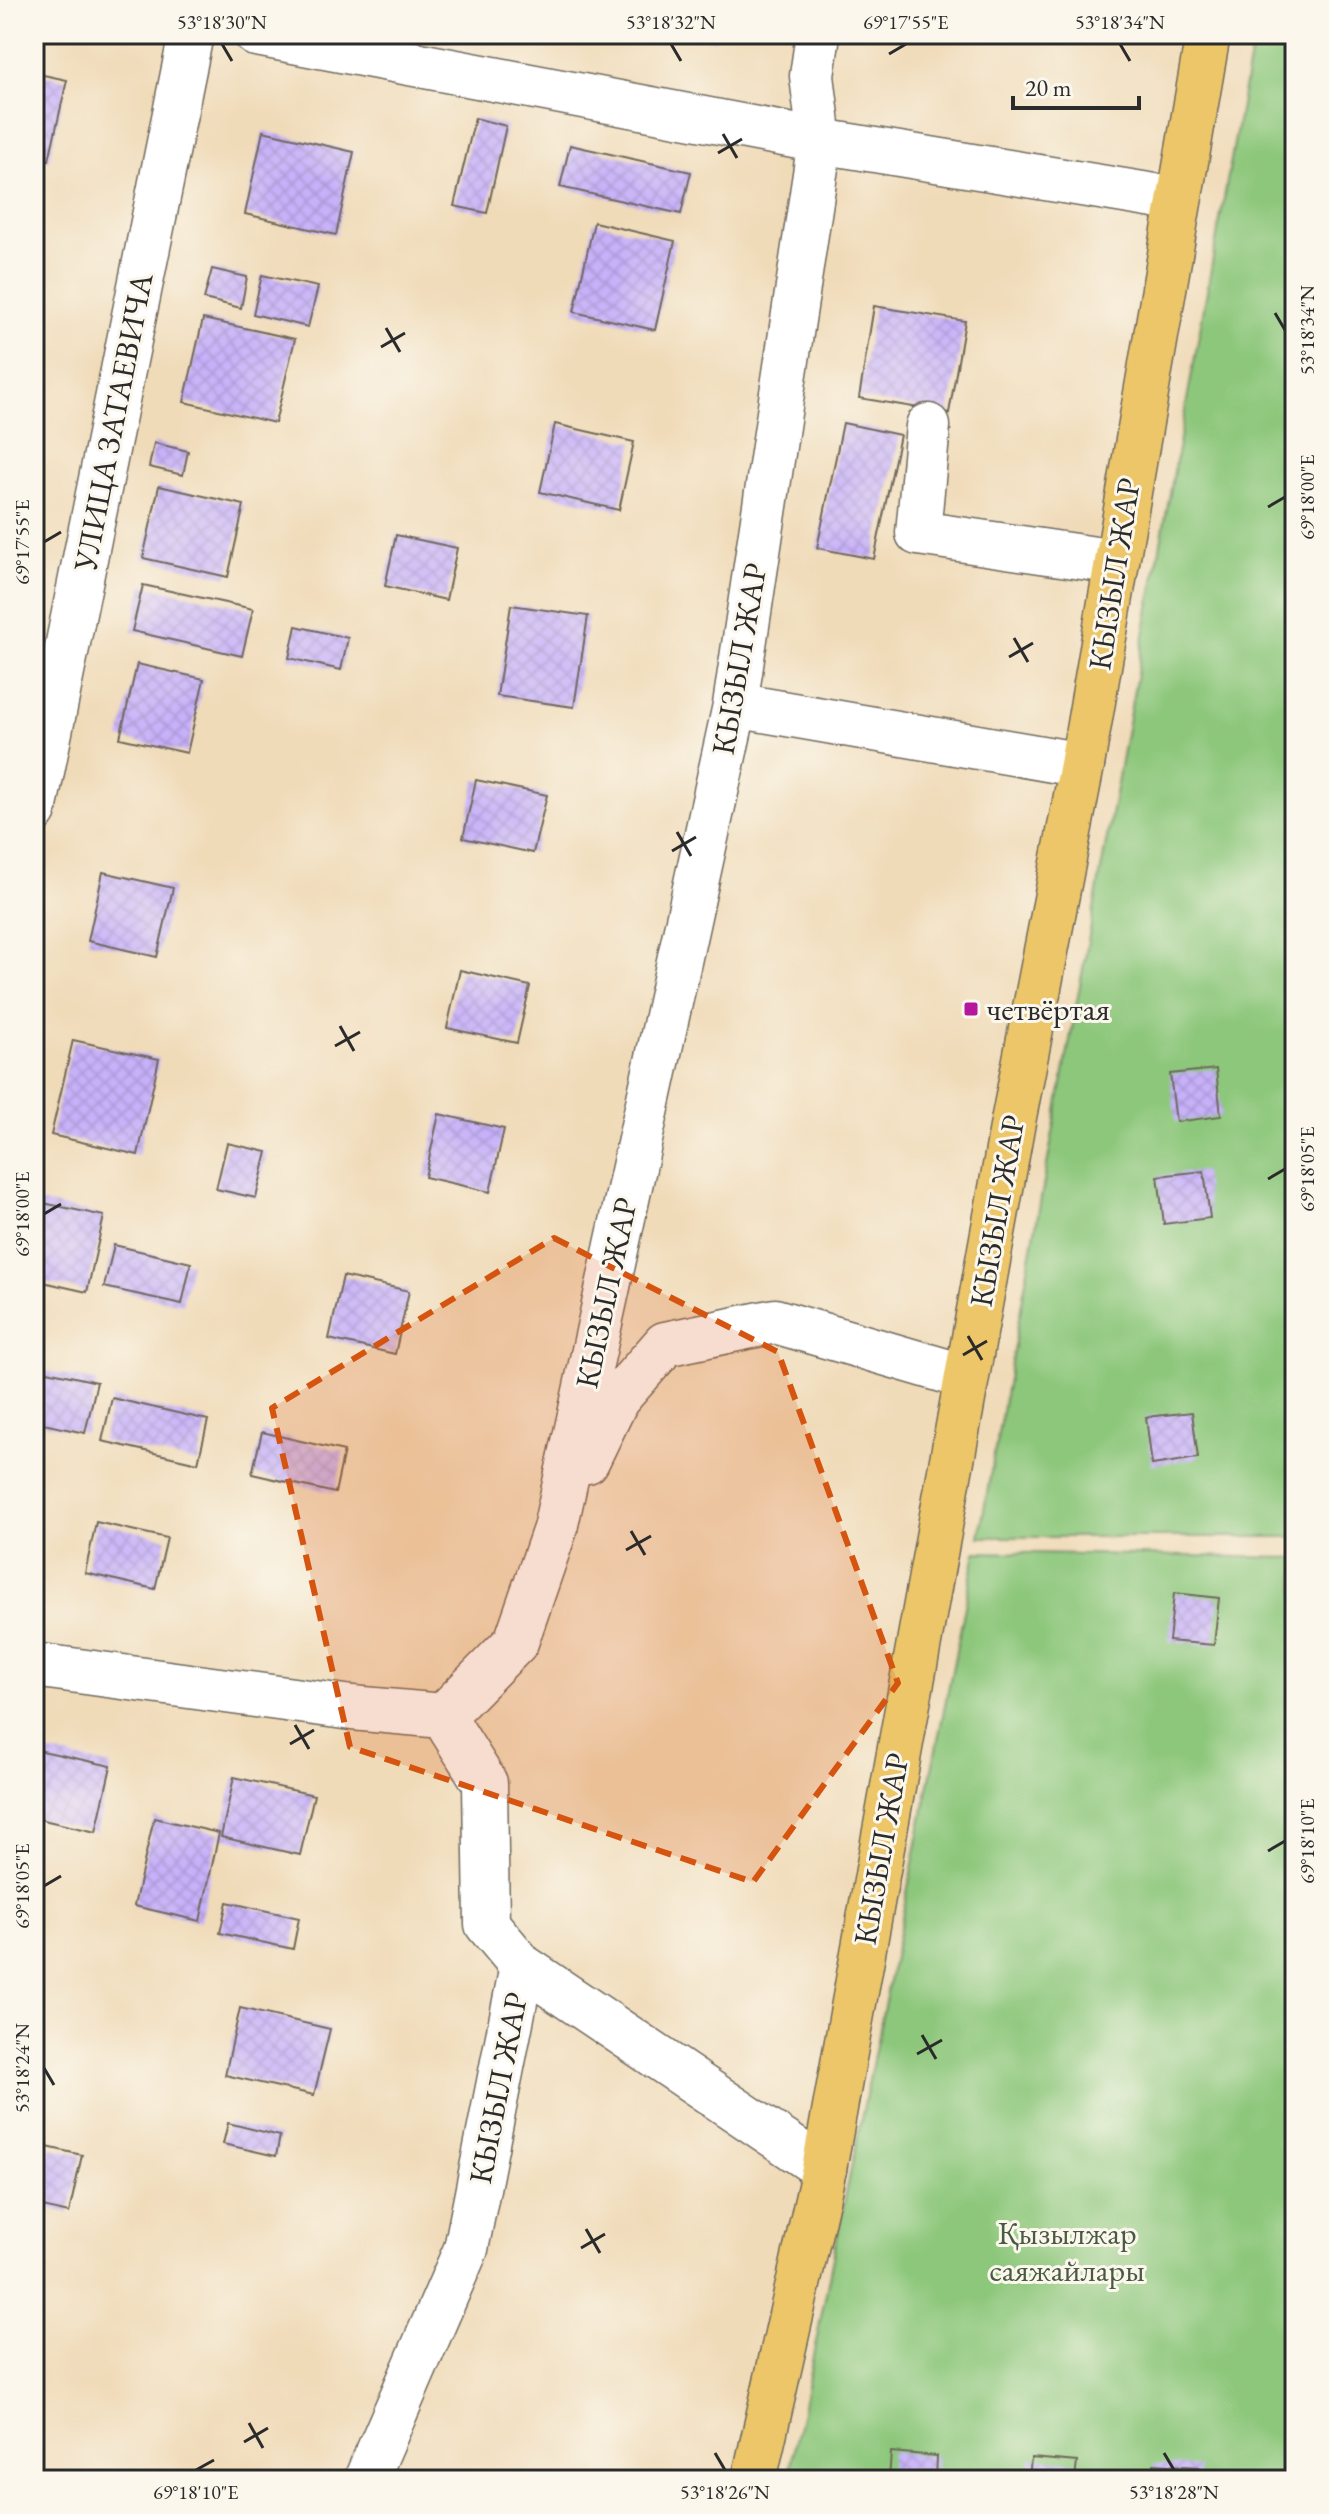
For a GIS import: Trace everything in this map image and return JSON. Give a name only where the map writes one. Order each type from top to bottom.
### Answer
[{"type":"main road","name":"КЫЗЫЛ ЖАР","points":[[754,2480],[824,2169],[966,1377],[1082,765],[1208,34]]},
{"type":"street","name":"УЛИЦА ЗАТАЕВИЧА","points":[[34,811],[191,34]]},
{"type":"street","points":[[256,34],[820,141],[1179,200]]},
{"type":"street","name":"КЫЗЫЛ ЖАР","points":[[366,2480],[466,2249],[522,1966],[487,1924],[485,1783],[443,1716],[516,1642],[555,1529],[735,705],[820,141],[812,76],[818,34]]},
{"type":"street","points":[[928,426],[918,533],[1116,562]]},
{"type":"street","points":[[735,705],[1082,765]]},
{"type":"street","points":[[555,1529],[617,1399],[665,1344],[775,1321],[966,1377]]},
{"type":"street","points":[[34,1665],[352,1708],[443,1716]]},
{"type":"street","points":[[522,1966],[824,2169]]},
{"type":"highlighted area","points":[[554,1238],[778,1352],[898,1683],[753,1882],[350,1747],[272,1408]]},
{"type":"green space","points":[[1254,34],[1295,34],[1295,1537],[979,1537]]},
{"type":"green space","name":"Қызылжар саяжайлары","points":[[976,1552],[1295,1558],[1295,2480],[788,2480]]},
{"type":"building","points":[[696,34],[717,34],[715,40]]},
{"type":"building","points":[[34,73],[67,80],[49,160],[34,157]]},
{"type":"building","points":[[475,118],[506,126],[487,213],[454,206]]},
{"type":"building","points":[[263,131],[354,152],[336,235],[245,214]]},
{"type":"building","points":[[570,145],[691,172],[681,214],[560,187]]},
{"type":"building","points":[[594,222],[675,241],[655,330],[574,312]]},
{"type":"building","points":[[212,269],[247,277],[241,308],[204,299]]},
{"type":"building","points":[[262,275],[318,287],[308,327],[253,314]]},
{"type":"building","points":[[874,306],[965,321],[949,413],[859,398]]},
{"type":"building","points":[[203,319],[295,339],[275,423],[184,402]]},
{"type":"building","points":[[843,423],[900,435],[874,559],[817,548]]},
{"type":"building","points":[[555,424],[634,442],[619,510],[540,492]]},
{"type":"building","points":[[154,443],[188,451],[183,475],[149,467]]},
{"type":"building","points":[[159,486],[244,505],[228,577],[143,558]]},
{"type":"building","points":[[396,535],[457,548],[446,600],[385,586]]},
{"type":"building","points":[[143,585],[253,609],[242,656],[132,631]]},
{"type":"building","points":[[511,605],[588,616],[574,707],[497,696]]},
{"type":"building","points":[[296,626],[348,638],[341,670],[289,658]]},
{"type":"building","points":[[137,664],[204,679],[187,753],[120,738]]},
{"type":"building","points":[[476,780],[547,795],[533,853],[463,838]]},
{"type":"building","points":[[103,872],[173,888],[157,957],[88,941]]},
{"type":"building","points":[[460,970],[530,986],[517,1043],[447,1028]]},
{"type":"building","points":[[73,1040],[159,1059],[138,1155],[51,1135]]},
{"type":"building","points":[[1216,1069],[1221,1116],[1176,1122],[1170,1074]]},
{"type":"building","points":[[439,1114],[504,1129],[490,1192],[425,1177]]},
{"type":"building","points":[[227,1143],[267,1152],[256,1198],[216,1189]]},
{"type":"building","points":[[1204,1171],[1210,1218],[1164,1224],[1158,1176]]},
{"type":"building","points":[[34,1201],[104,1216],[87,1292],[34,1280]]},
{"type":"building","points":[[114,1245],[191,1263],[182,1304],[104,1287]]},
{"type":"building","points":[[343,1276],[409,1291],[395,1354],[329,1339]]},
{"type":"building","points":[[34,1368],[97,1382],[85,1433],[34,1422]]},
{"type":"building","points":[[112,1398],[208,1420],[198,1463],[102,1441]]},
{"type":"building","points":[[1192,1412],[1198,1458],[1152,1465],[1146,1417]]},
{"type":"building","points":[[262,1432],[344,1451],[335,1493],[252,1474]]},
{"type":"building","points":[[96,1522],[167,1538],[155,1589],[85,1573]]},
{"type":"building","points":[[1174,1593],[1219,1598],[1214,1645],[1169,1641]]},
{"type":"building","points":[[38,1750],[111,1766],[96,1832],[34,1818],[34,1769]]},
{"type":"building","points":[[234,1777],[314,1795],[300,1855],[221,1837]]},
{"type":"building","points":[[154,1818],[219,1833],[200,1921],[134,1906]]},
{"type":"building","points":[[227,1902],[299,1918],[293,1949],[220,1933]]},
{"type":"building","points":[[240,2008],[330,2029],[314,2095],[225,2075]]},
{"type":"building","points":[[228,2123],[280,2136],[276,2156],[223,2144]]},
{"type":"building","points":[[34,2144],[82,2155],[69,2213],[34,2205]]},
{"type":"building","points":[[891,2452],[936,2456],[935,2480],[889,2480]]},
{"type":"building","points":[[1031,2458],[1077,2462],[1075,2480],[1029,2480]]},
{"type":"building","points":[[1154,2464],[1199,2467],[1198,2480],[1153,2480]]},
{"type":"place","name":"четвёртая","points":[[971,1009]]}]
